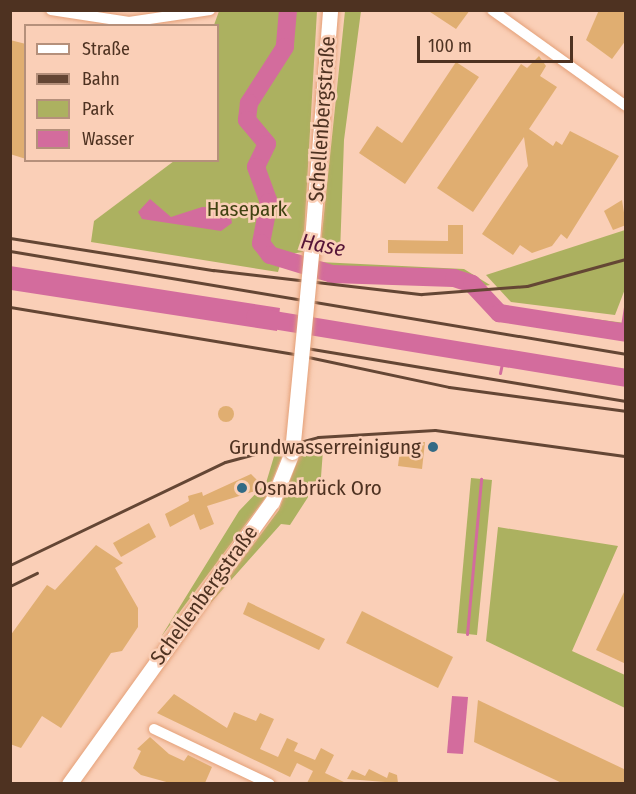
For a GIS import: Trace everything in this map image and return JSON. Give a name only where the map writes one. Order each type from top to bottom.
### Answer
[{"type":"street","points":[[51,10],[129,22],[210,10]]},
{"type":"street","name":"Schellenbergstraße","points":[[69,783],[118,712],[272,502],[292,452],[311,253],[330,10]]},
{"type":"street","points":[[492,10],[626,106]]},
{"type":"street","points":[[154,729],[270,783]]},
{"type":"green space","name":"Hasepark","points":[[219,11],[317,11],[303,252],[283,255],[278,272],[91,242],[94,221],[173,162],[219,162],[219,24],[214,24]]},
{"type":"green space","points":[[345,11],[361,11],[344,140],[340,254],[320,253]]},
{"type":"green space","points":[[625,230],[625,289],[615,315],[511,302],[486,275]]},
{"type":"green space","points":[[319,262],[464,269],[490,285],[476,287],[454,278],[332,274],[318,272]]},
{"type":"green space","points":[[489,305],[625,323],[625,338],[493,320]]},
{"type":"green space","points":[[323,450],[321,477],[290,525],[281,524],[207,607],[279,510],[301,452]]},
{"type":"green space","points":[[284,451],[265,498],[161,637],[239,511],[266,483],[275,453]]},
{"type":"green space","points":[[471,478],[492,480],[477,635],[457,633]]},
{"type":"green space","points":[[498,527],[618,546],[572,651],[625,675],[625,708],[486,641]]},
{"type":"water","points":[[150,199],[171,217],[202,207],[229,208],[232,223],[221,231],[142,219],[138,212]]},
{"type":"water","points":[[10,266],[280,308],[277,331],[11,290]]},
{"type":"water","points":[[452,696],[468,697],[463,754],[447,753]]},
{"type":"building","points":[[427,10],[470,10],[456,29]]},
{"type":"building","points":[[599,10],[626,10],[626,40],[612,59],[586,40]]},
{"type":"building","points":[[10,40],[24,44],[24,158],[10,154]]},
{"type":"building","points":[[539,56],[546,66],[540,76],[557,87],[529,129],[553,146],[556,141],[562,145],[570,131],[619,156],[567,239],[561,234],[552,246],[532,253],[520,245],[513,255],[482,234],[528,166],[524,137],[473,212],[437,188],[521,64],[527,68]]},
{"type":"building","points":[[456,62],[479,77],[405,184],[359,153],[377,126],[402,143]]},
{"type":"building","points":[[622,200],[626,225],[613,230],[604,211]]},
{"type":"building","points":[[448,225],[463,225],[463,254],[388,253],[388,240],[448,241]]},
{"type":"building","points":[[226,406],[234,414],[226,422],[218,414]]},
{"type":"building","points":[[425,442],[422,469],[398,466],[401,443]]},
{"type":"building","points":[[251,474],[258,481],[258,490],[207,506],[214,524],[200,530],[194,514],[170,527],[165,514],[189,501],[188,496],[202,492],[203,496]]},
{"type":"building","points":[[149,523],[156,537],[121,557],[113,543]]},
{"type":"building","points":[[96,545],[123,563],[115,568],[138,608],[138,627],[122,651],[111,653],[61,728],[42,716],[21,748],[10,744],[10,636],[47,585],[55,590]]},
{"type":"building","points":[[626,588],[626,664],[596,650]]},
{"type":"building","points":[[248,602],[325,639],[319,650],[243,614]]},
{"type":"building","points":[[362,611],[453,657],[438,688],[346,643]]},
{"type":"building","points":[[174,694],[227,728],[234,712],[256,721],[260,713],[274,719],[260,749],[278,757],[287,738],[298,743],[294,751],[315,760],[321,748],[334,755],[325,773],[346,783],[307,783],[313,771],[297,763],[290,777],[157,713]]},
{"type":"building","points":[[478,700],[626,770],[626,783],[562,783],[474,742]]},
{"type":"building","points":[[150,737],[169,754],[184,761],[188,755],[212,767],[205,783],[170,783],[141,775],[133,768],[141,751],[137,749]]},
{"type":"building","points":[[369,769],[387,778],[389,772],[397,775],[398,783],[347,779],[352,770],[365,776]]},
{"type":"waterway","name":"Hase","points":[[288,10],[285,47],[249,103],[247,120],[267,144],[256,167],[269,202],[261,243],[270,255],[332,274],[454,278],[472,284],[499,313],[626,333]]},
{"type":"waterway","points":[[621,332],[626,299]]},
{"type":"waterway","name":"Hase","points":[[255,317],[626,378]]},
{"type":"waterway","points":[[500,373],[503,359]]},
{"type":"waterway","points":[[467,634],[481,479]]},
{"type":"railway","points":[[10,238],[213,270],[422,294],[527,286],[626,259]]},
{"type":"railway","points":[[10,251],[626,354]]},
{"type":"railway","points":[[10,307],[294,354],[449,387],[626,411]]},
{"type":"railway","points":[[300,347],[626,401]]},
{"type":"railway","points":[[10,565],[225,462],[318,437],[435,430],[626,456]]},
{"type":"railway","points":[[10,586],[37,573]]},
{"type":"place","name":"Grundwasserreinigung","points":[[433,447]]},
{"type":"place","name":"Osnabrück Oro","points":[[242,488]]}]
